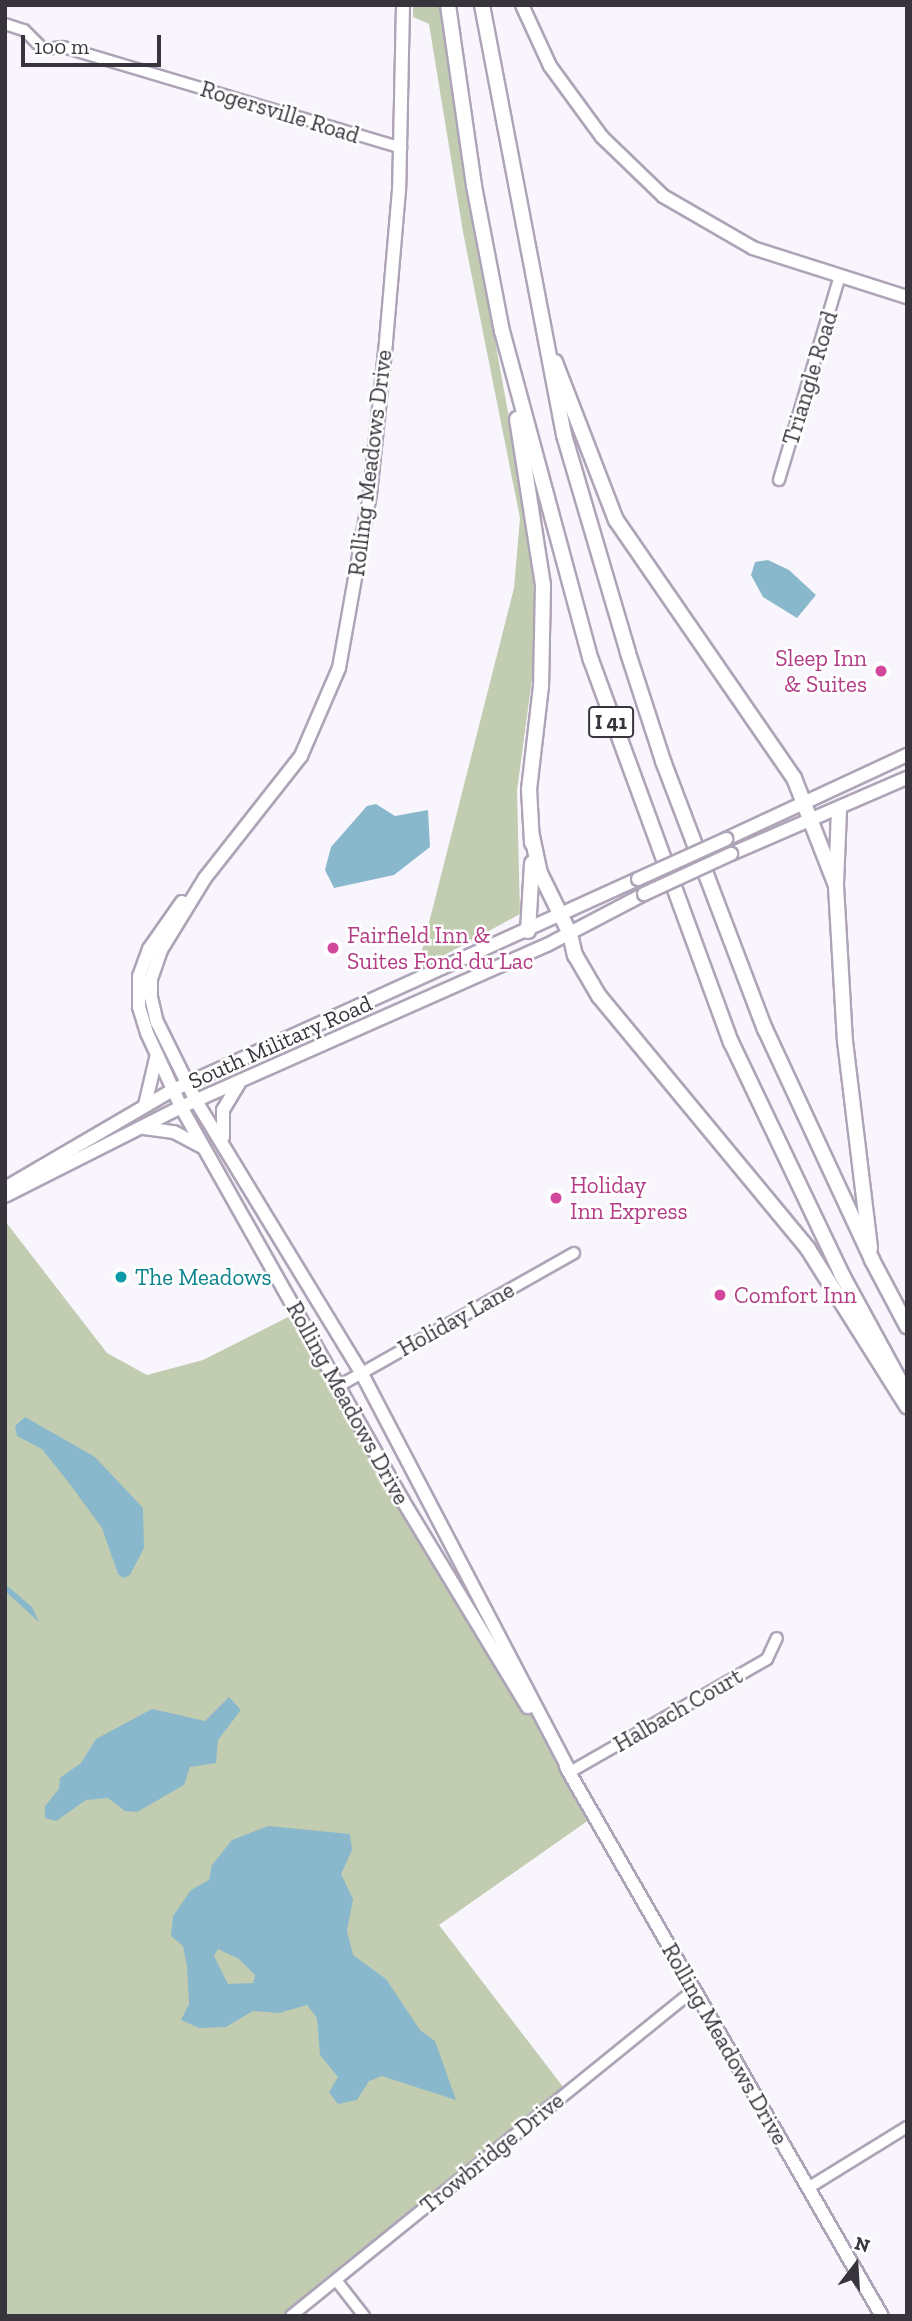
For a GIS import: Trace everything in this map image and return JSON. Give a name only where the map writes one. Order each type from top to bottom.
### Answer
[{"type":"highway","name":"I 41","points":[[448,5],[474,186],[502,331],[591,660],[694,951],[773,1135],[907,1394]]},
{"type":"highway","name":"I 41","points":[[482,5],[540,323],[564,435],[663,761],[765,1029],[872,1260],[907,1326]]},
{"type":"highway","points":[[540,323],[616,520],[696,641],[764,730],[794,778],[801,803],[836,886]]},
{"type":"highway","points":[[502,331],[543,585],[541,687],[529,789],[532,836],[528,931]]},
{"type":"highway","points":[[839,810],[836,886],[847,1066],[872,1260]]},
{"type":"highway","points":[[532,836],[540,873],[570,934],[575,955],[599,996],[777,1209],[907,1406]]},
{"type":"main road","name":"Rolling Meadows Drive","points":[[403,5],[401,148],[370,494],[339,668],[301,756],[205,878],[169,918],[142,967],[139,1007],[156,1054],[204,1148],[461,1603],[570,1772]]},
{"type":"main road","points":[[522,5],[550,66],[602,137],[663,196],[736,241],[907,297]]},
{"type":"main road","name":"South Military Road","points":[[5,1188],[173,1090],[561,916],[907,755]]},
{"type":"main road","name":"South Military Road","points":[[5,1196],[181,1107],[570,934],[644,894],[731,854],[839,810],[907,778]]},
{"type":"main road","name":"Rolling Meadows Drive","points":[[205,878],[161,950],[151,979],[157,1022],[196,1101],[361,1372],[570,1772],[882,2316]]},
{"type":"main road","points":[[145,1105],[156,1075],[156,1054]]},
{"type":"main road","points":[[224,1144],[223,1110],[241,1080]]},
{"type":"main road","points":[[140,1128],[174,1132],[204,1148]]},
{"type":"street","name":"Rogersville Road","points":[[5,24],[24,30],[43,49],[63,47],[401,148]]},
{"type":"street","name":"Triangle Road","points":[[779,480],[840,276]]},
{"type":"street","name":"Holiday Lane","points":[[339,1387],[361,1372],[574,1253]]},
{"type":"street","name":"Halbach Court","points":[[570,1772],[767,1659],[776,1638]]},
{"type":"street","name":"Trowbridge Drive","points":[[290,2316],[694,1990]]},
{"type":"street","points":[[808,2188],[907,2127]]},
{"type":"street","points":[[335,2280],[364,2316]]},
{"type":"green space","points":[[413,5],[444,5],[459,142],[529,528],[536,616],[534,664],[517,791],[520,914],[417,970],[514,588],[520,518],[463,232],[429,24],[413,17]]},
{"type":"green space","points":[[5,1221],[107,1353],[147,1375],[203,1360],[298,1312],[461,1603],[596,1815],[439,1925],[567,2092],[291,2316],[5,2316]]},
{"type":"water","points":[[768,560],[789,570],[816,595],[797,618],[763,597],[751,575],[755,562]]},
{"type":"water","points":[[376,804],[395,816],[428,810],[430,847],[394,875],[334,888],[325,870],[331,847],[367,806]]},
{"type":"water","points":[[25,1417],[95,1457],[143,1508],[144,1548],[130,1575],[123,1578],[118,1574],[102,1528],[42,1449],[17,1436],[15,1426]]},
{"type":"water","points":[[5,1584],[32,1607],[39,1622],[5,1591]]},
{"type":"water","points":[[229,1697],[241,1710],[218,1740],[216,1763],[190,1767],[184,1785],[137,1812],[125,1811],[108,1798],[86,1800],[56,1821],[45,1818],[45,1806],[59,1789],[60,1778],[81,1763],[96,1739],[152,1709],[205,1721]]},
{"type":"water","points":[[268,1826],[350,1834],[352,1850],[341,1874],[353,1899],[347,1931],[353,1955],[386,1979],[420,2030],[435,2041],[456,2100],[382,2076],[369,2081],[357,2100],[338,2104],[329,2092],[338,2077],[320,2055],[317,2018],[307,2005],[279,2013],[253,2011],[226,2027],[199,2028],[181,2020],[189,2004],[187,1967],[183,1946],[171,1936],[173,1916],[191,1890],[209,1880],[212,1865],[232,1840]],"holes":[[[218,1949],[239,1959],[255,1975],[253,1983],[228,1984],[214,1956]]]},
{"type":"place","name":"Sleep Inn & Suites","points":[[881,671]]},
{"type":"place","name":"Fairfield Inn & Suites Fond du Lac","points":[[333,948]]},
{"type":"place","name":"Holiday Inn Express","points":[[556,1198]]},
{"type":"place","name":"The Meadows","points":[[121,1277]]},
{"type":"place","name":"Comfort Inn","points":[[720,1295]]}]
